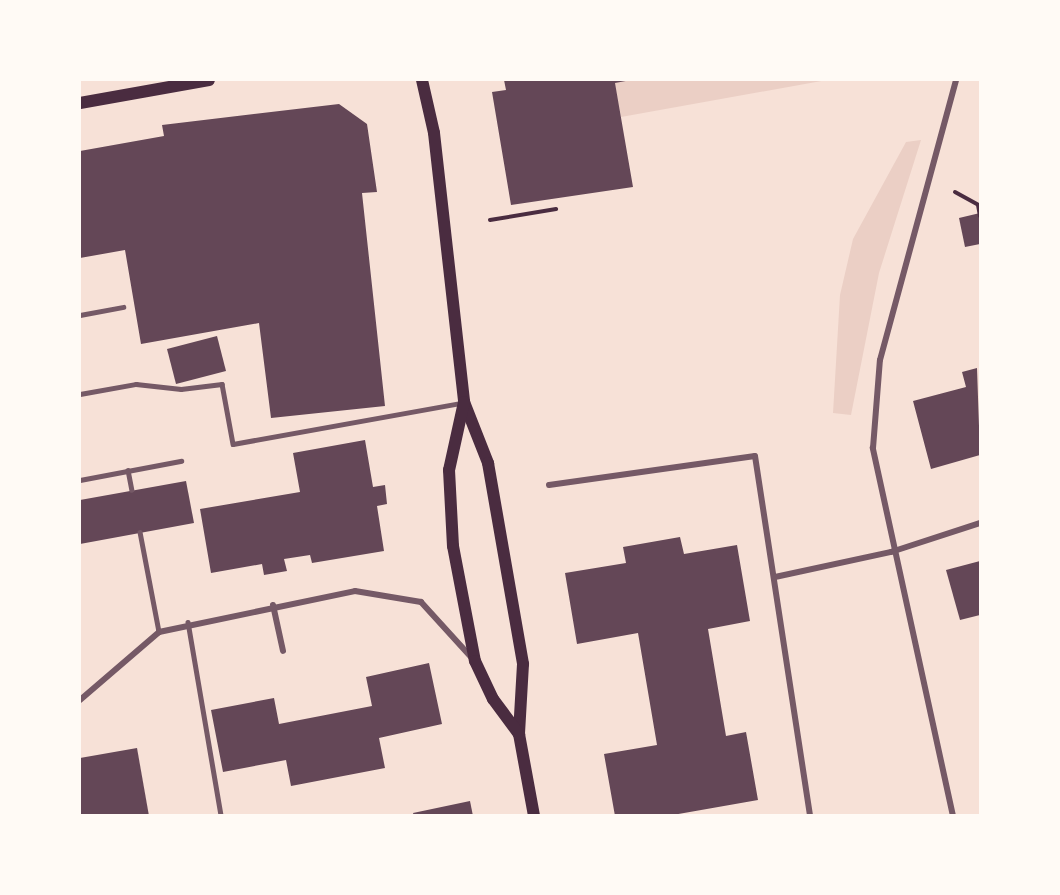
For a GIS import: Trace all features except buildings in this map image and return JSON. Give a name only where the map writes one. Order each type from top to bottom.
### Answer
[{"type":"main road","points":[[80,103],[209,80]]},
{"type":"main road","points":[[422,80],[434,133],[464,402],[488,463],[523,664],[519,734],[534,816]]},
{"type":"main road","points":[[464,402],[449,470],[450,524],[475,661],[493,699],[519,734]]},
{"type":"street","points":[[953,816],[891,552],[873,448],[873,408],[892,305],[930,179],[956,80]]},
{"type":"street","points":[[549,485],[755,456],[810,816]]},
{"type":"street","points":[[774,577],[891,552],[981,523]]},
{"type":"street","points":[[80,700],[159,632],[188,622],[355,591],[404,595],[432,611],[475,661]]},
{"type":"street","points":[[273,605],[283,651]]},
{"type":"lane","points":[[80,315],[123,307]]},
{"type":"lane","points":[[80,394],[136,384],[181,389],[222,384],[233,444],[464,402]]},
{"type":"lane","points":[[80,480],[181,460]]},
{"type":"lane","points":[[128,470],[132,490]]},
{"type":"lane","points":[[140,532],[159,632]]},
{"type":"lane","points":[[188,622],[221,816]]},
{"type":"path","points":[[930,179],[978,204],[981,216]]},
{"type":"path","points":[[490,220],[556,209]]},
{"type":"shaded area","points":[[614,80],[827,80],[621,117]]},
{"type":"shaded area","points":[[921,140],[879,273],[851,415],[833,413],[840,295],[853,239],[906,142]]}]
